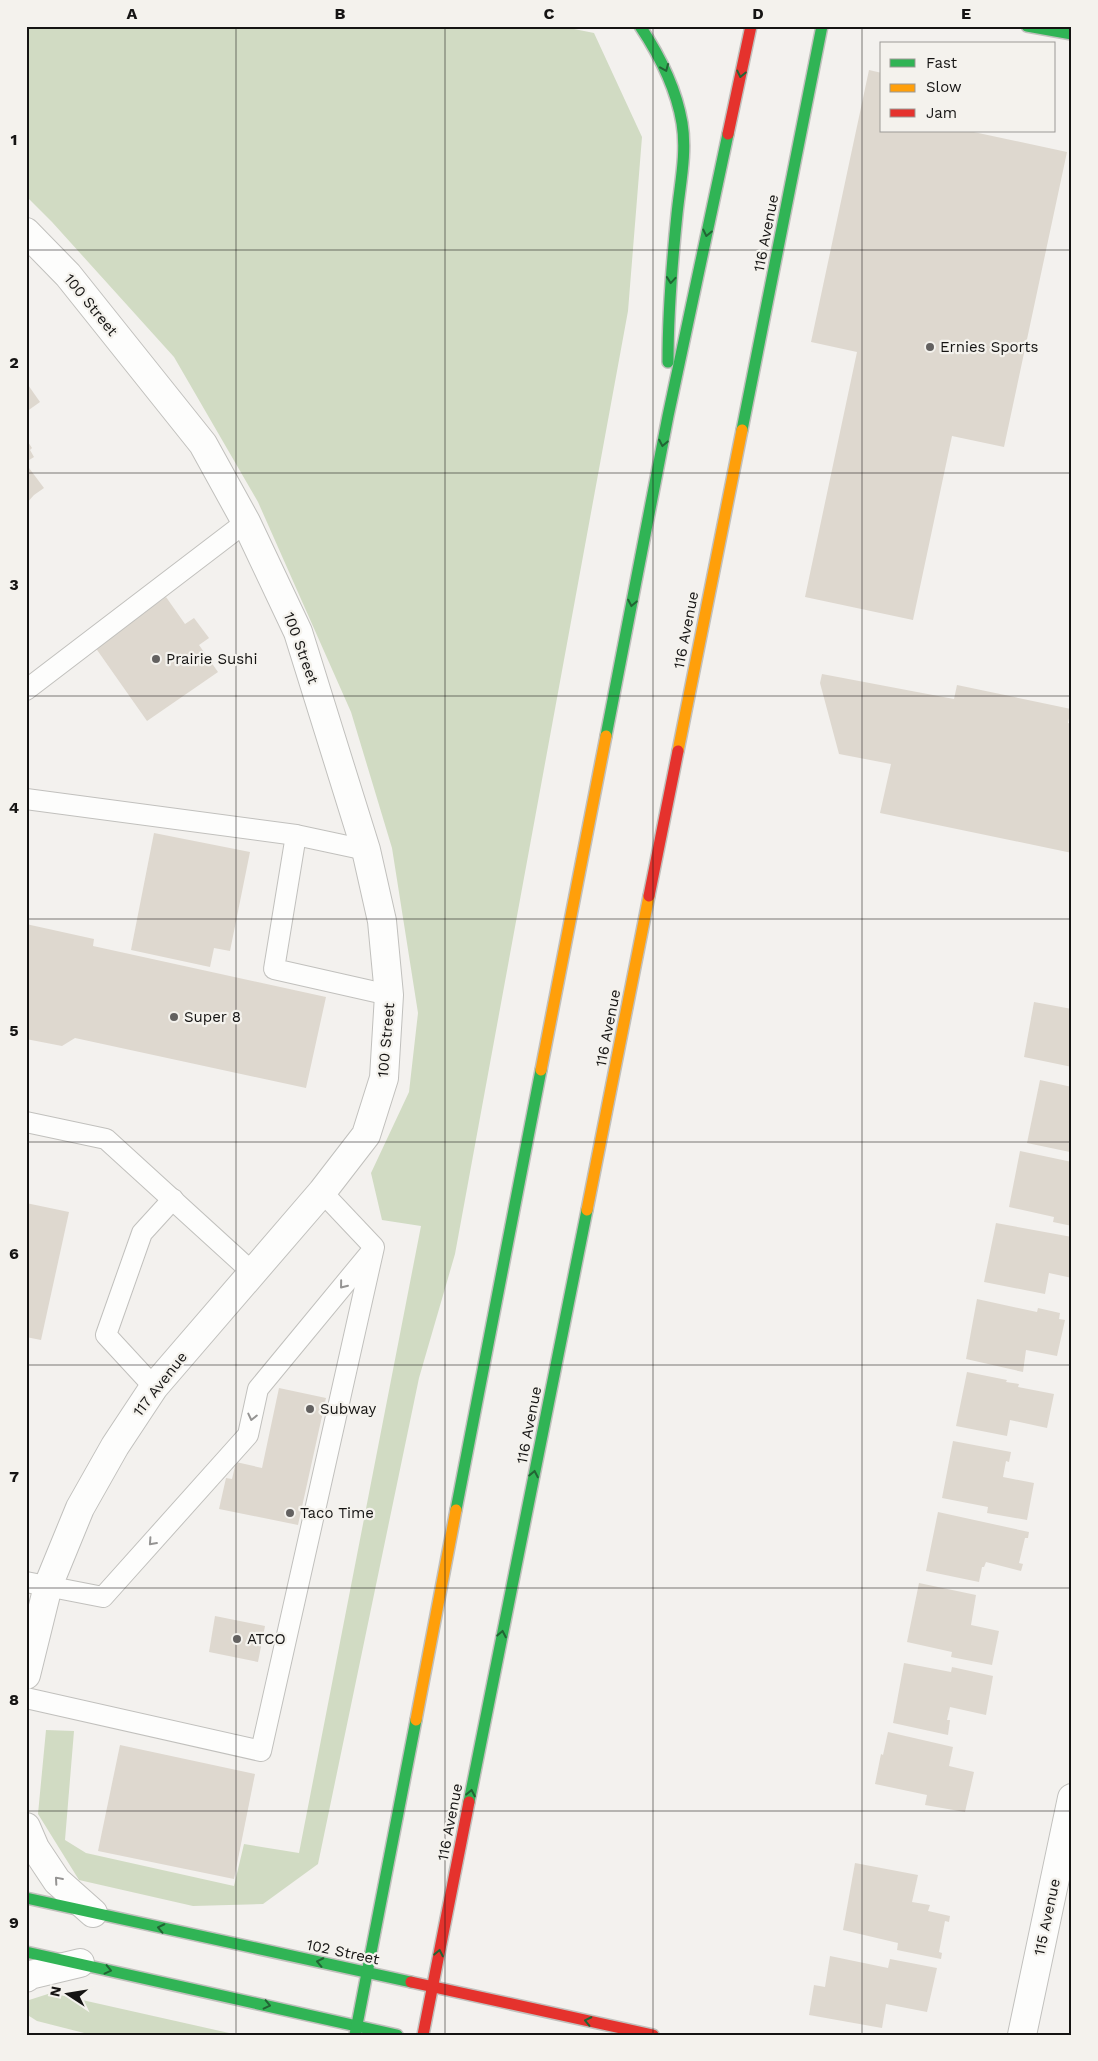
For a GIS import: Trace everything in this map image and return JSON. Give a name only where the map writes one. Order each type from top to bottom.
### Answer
[{"type":"main road","points":[[640,26],[659,53],[673,87],[682,124],[681,168],[668,313],[668,416]]},
{"type":"main road","points":[[356,2030],[668,416],[751,26]]},
{"type":"main road","name":"116 Avenue","points":[[423,2035],[822,26]]},
{"type":"main road","points":[[1027,26],[1072,34]]},
{"type":"main road","name":"102 Street","points":[[26,1898],[653,2035]]},
{"type":"main road","points":[[26,1952],[80,1963],[356,2030],[397,2035]]},
{"type":"street","name":"100 Street","points":[[26,232],[68,275],[203,444],[246,522],[298,632],[366,850],[382,921],[390,995],[384,1078],[366,1135]]},
{"type":"street","name":"117 Avenue","points":[[26,1675],[37,1584],[115,1446],[154,1387],[322,1192],[366,1135]]},
{"type":"street","name":"115 Avenue","points":[[1022,2035],[1072,1798]]},
{"type":"street","points":[[26,1827],[35,1848],[57,1881],[93,1913]]},
{"type":"street","points":[[26,1978],[30,1975],[80,1963]]},
{"type":"lane","points":[[26,690],[246,522]]},
{"type":"lane","points":[[26,799],[296,835],[366,850]]},
{"type":"lane","points":[[296,835],[274,969],[390,995]]},
{"type":"lane","points":[[26,1122],[106,1139],[253,1273]]},
{"type":"lane","points":[[322,1192],[374,1248]]},
{"type":"lane","points":[[154,1387],[106,1335],[142,1232],[173,1199]]},
{"type":"lane","points":[[37,1584],[103,1597],[248,1435],[258,1389],[374,1248]]},
{"type":"lane","points":[[26,1698],[261,1751],[374,1248]]},
{"type":"green space","points":[[26,26],[559,26],[594,33],[642,137],[628,311],[455,1254],[419,1378],[318,1864],[263,1904],[193,1906],[79,1880],[38,1814],[46,1730],[74,1731],[65,1840],[86,1853],[234,1886],[244,1844],[299,1853],[421,1226],[382,1220],[371,1173],[409,1092],[418,1013],[392,848],[351,712],[258,502],[174,357],[52,222],[26,196]]},
{"type":"green space","points":[[51,1993],[238,2035],[92,2035],[37,2021],[26,2014],[26,2001]]},
{"type":"building","name":"Ernies Sports","points":[[869,70],[880,73],[880,132],[974,132],[1067,152],[1004,447],[952,436],[913,620],[805,597],[857,352],[811,342]]},
{"type":"building","points":[[26,382],[40,402],[26,412]]},
{"type":"building","points":[[26,439],[32,448],[30,450],[34,457],[26,462]]},
{"type":"building","points":[[26,464],[44,488],[26,504]]},
{"type":"building","name":"Prairie Sushi","points":[[166,597],[185,624],[194,618],[209,638],[199,645],[218,672],[147,721],[95,647]]},
{"type":"building","points":[[822,674],[954,699],[957,685],[1071,709],[1068,723],[1072,724],[1072,853],[880,813],[891,764],[839,754],[820,683]]},
{"type":"building","points":[[154,833],[250,852],[230,951],[214,948],[210,967],[131,950]]},
{"type":"building","name":"Super 8","points":[[26,924],[94,939],[93,946],[326,997],[306,1088],[75,1038],[62,1046],[26,1039]]},
{"type":"building","points":[[1034,1002],[1072,1009],[1072,1067],[1024,1057]]},
{"type":"building","points":[[1040,1080],[1072,1087],[1072,1143],[1070,1152],[1027,1143]]},
{"type":"building","points":[[1020,1151],[1072,1162],[1069,1188],[1072,1189],[1072,1226],[1053,1222],[1054,1217],[1009,1207]]},
{"type":"building","points":[[26,1203],[69,1212],[41,1340],[26,1337]]},
{"type":"building","points":[[996,1223],[1072,1237],[1072,1278],[1049,1273],[1045,1294],[984,1282]]},
{"type":"building","points":[[977,1299],[1037,1312],[1038,1308],[1060,1313],[1059,1319],[1065,1320],[1057,1356],[1026,1350],[1023,1372],[966,1359]]},
{"type":"building","points":[[967,1372],[1007,1380],[1006,1382],[1019,1384],[1018,1387],[1054,1394],[1047,1428],[1010,1420],[1007,1436],[956,1426]]},
{"type":"building","points":[[279,1388],[326,1398],[298,1525],[219,1509],[226,1478],[232,1479],[236,1462],[262,1468]]},
{"type":"building","points":[[953,1441],[1011,1452],[1009,1462],[1006,1461],[1003,1477],[1034,1483],[1027,1520],[987,1513],[988,1507],[942,1498]]},
{"type":"building","points":[[938,1512],[1029,1532],[1028,1538],[1025,1538],[1019,1563],[1023,1564],[1021,1571],[986,1562],[984,1567],[982,1567],[979,1582],[926,1571]]},
{"type":"building","points":[[919,1583],[976,1595],[971,1625],[999,1631],[992,1665],[951,1657],[952,1652],[907,1642]]},
{"type":"building","name":"ATCO","points":[[215,1616],[265,1626],[258,1662],[209,1652]]},
{"type":"building","points":[[904,1663],[951,1672],[952,1667],[993,1676],[986,1715],[950,1707],[947,1720],[950,1720],[948,1735],[893,1723]]},
{"type":"building","points":[[888,1732],[953,1747],[949,1766],[974,1772],[965,1812],[925,1805],[927,1795],[875,1784]]},
{"type":"building","points":[[120,1745],[255,1774],[234,1879],[98,1851]]},
{"type":"building","points":[[855,1863],[918,1875],[912,1902],[930,1905],[928,1911],[950,1916],[949,1922],[945,1921],[939,1952],[942,1953],[941,1959],[897,1950],[898,1943],[843,1930]]},
{"type":"building","points":[[830,1956],[888,1968],[890,1959],[937,1968],[927,2012],[886,2004],[882,2028],[809,2015],[814,1985],[825,1987]]},
{"type":"traffic: fast","points":[[640,26],[660,60],[671,84],[676,97],[683,134],[684,146],[671,288],[668,362]]},
{"type":"traffic: fast","points":[[742,430],[822,26]]},
{"type":"traffic: fast","points":[[1027,26],[1072,34]]},
{"type":"traffic: fast","points":[[606,736],[668,416],[728,134]]},
{"type":"traffic: fast","points":[[456,1510],[541,1070]]},
{"type":"traffic: fast","points":[[469,1802],[587,1210]]},
{"type":"traffic: fast","points":[[355,2035],[416,1720]]},
{"type":"traffic: fast","points":[[26,1898],[411,1982]]},
{"type":"traffic: fast","points":[[26,1952],[397,2035]]},
{"type":"traffic: slow","points":[[678,751],[742,430]]},
{"type":"traffic: slow","points":[[541,1070],[606,736]]},
{"type":"traffic: slow","points":[[587,1210],[649,896]]},
{"type":"traffic: slow","points":[[416,1720],[456,1510]]},
{"type":"traffic: jam","points":[[728,134],[751,26]]},
{"type":"traffic: jam","points":[[649,896],[678,751]]},
{"type":"traffic: jam","points":[[423,2035],[469,1802]]},
{"type":"traffic: jam","points":[[411,1982],[653,2035]]},
{"type":"place","name":"Ernies Sports","points":[[930,347]]},
{"type":"place","name":"Prairie Sushi","points":[[156,659]]},
{"type":"place","name":"Super 8","points":[[174,1017]]},
{"type":"place","name":"Subway","points":[[310,1409]]},
{"type":"place","name":"Taco Time","points":[[290,1513]]},
{"type":"place","name":"ATCO","points":[[237,1639]]}]
